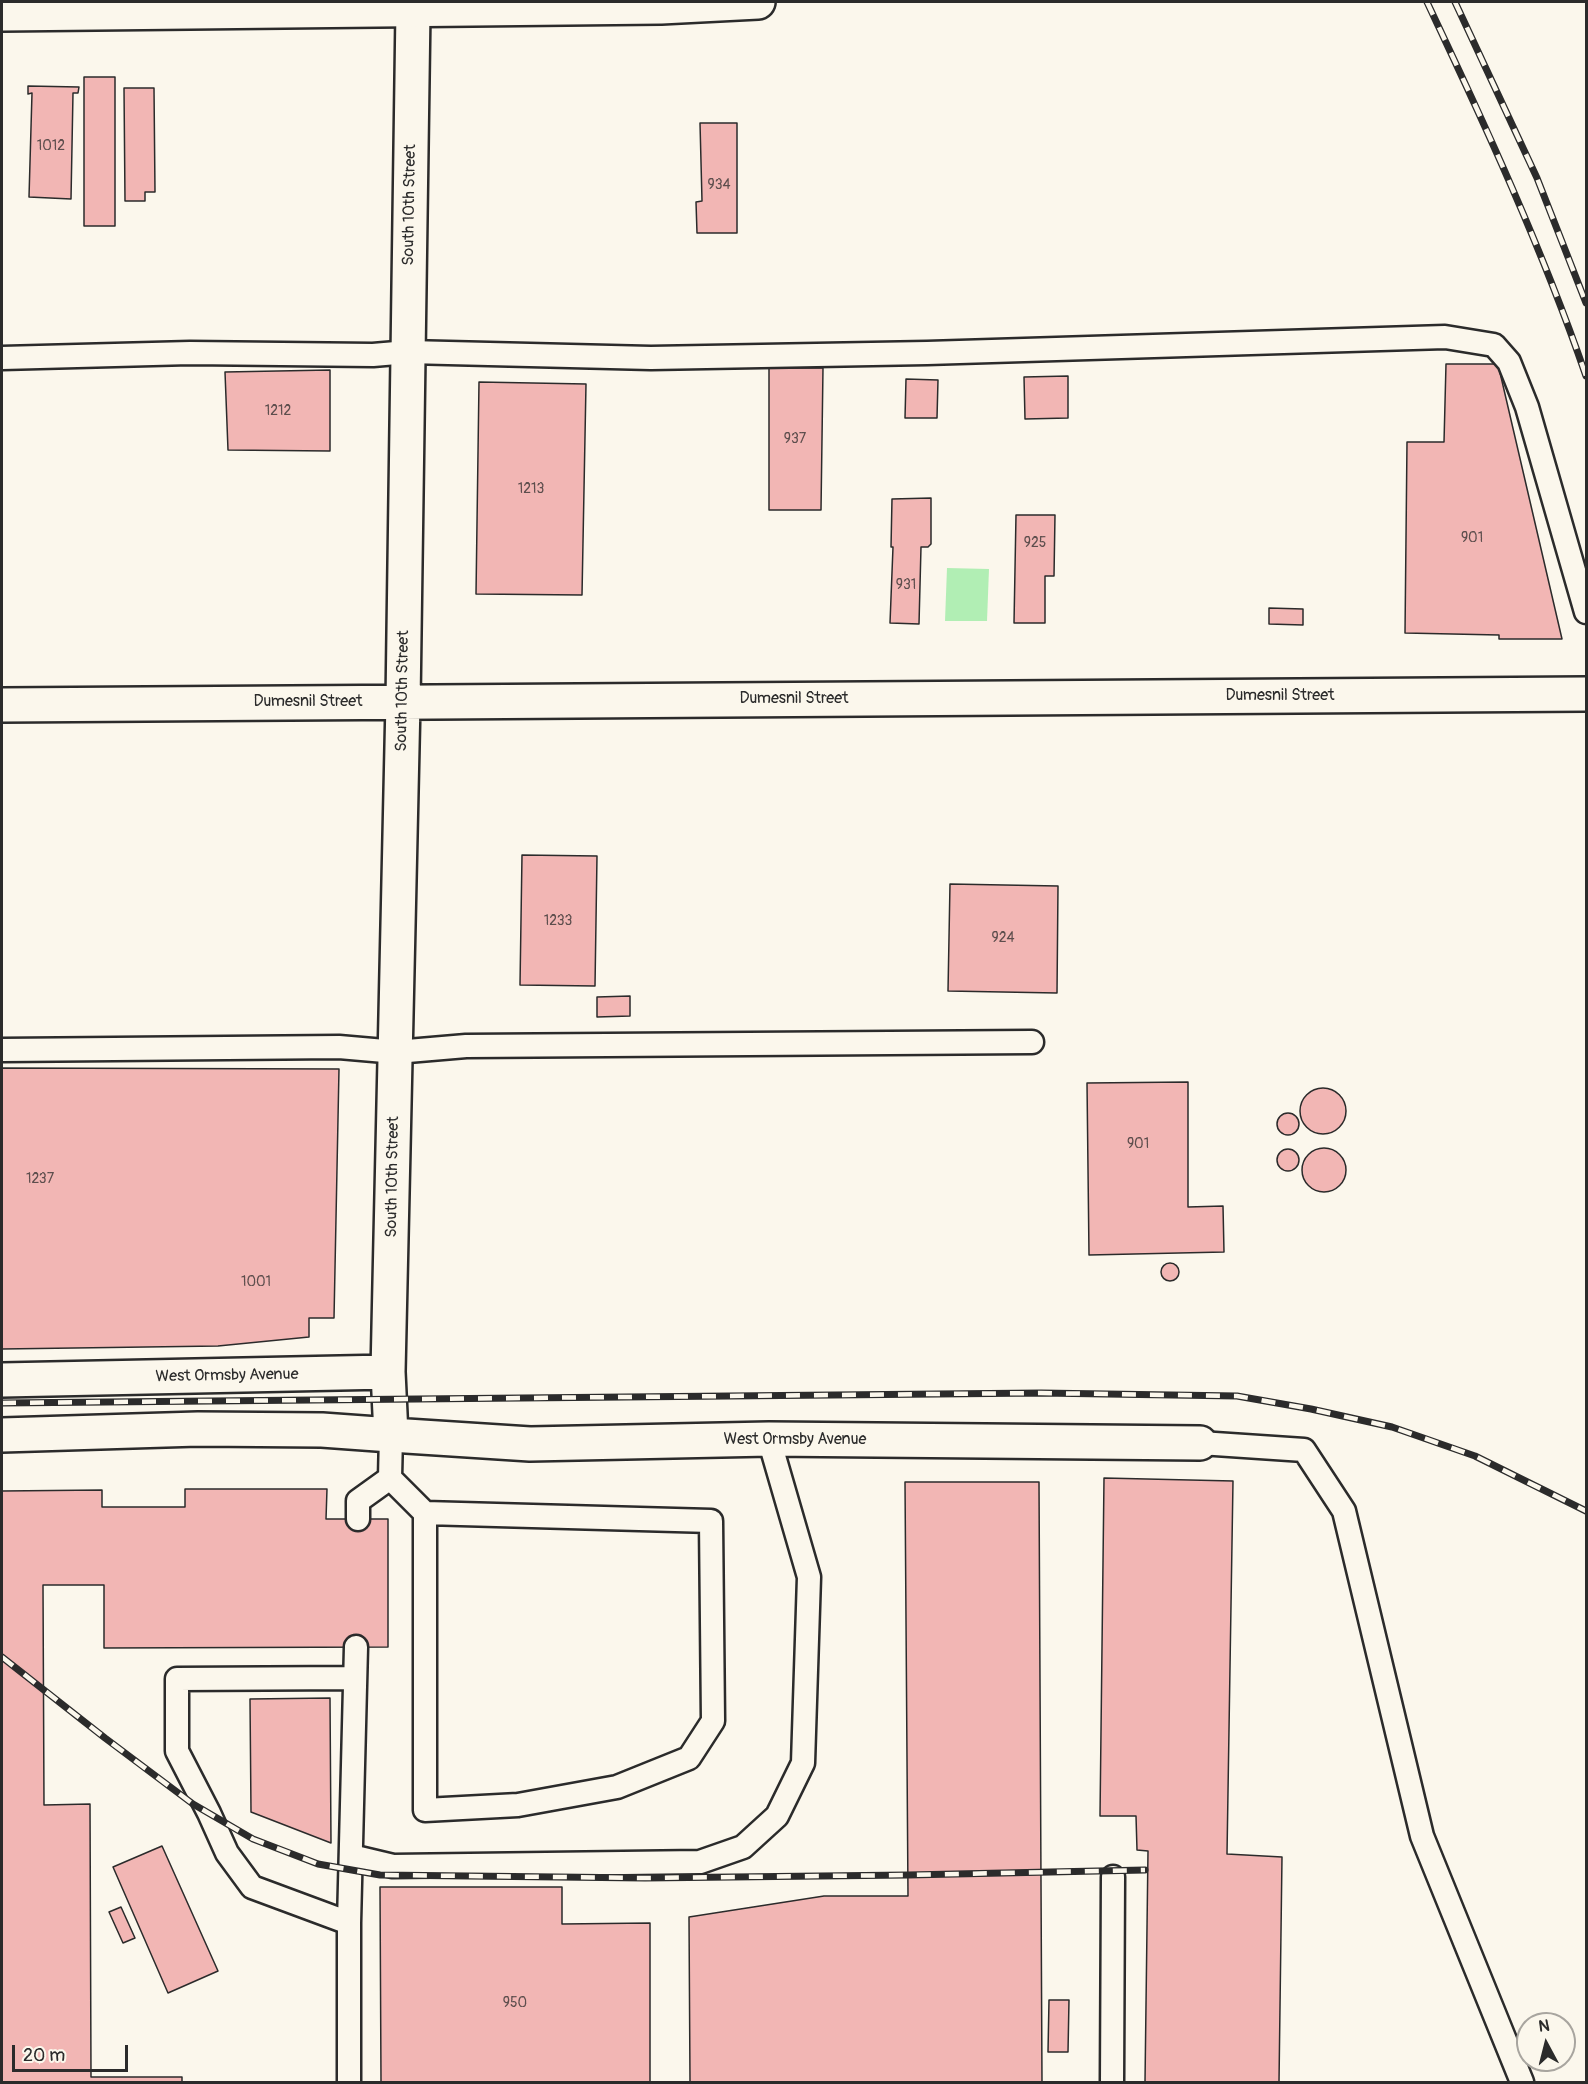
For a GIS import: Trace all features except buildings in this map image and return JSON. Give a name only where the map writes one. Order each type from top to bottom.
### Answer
[{"type":"street","points":[[2,14],[661,7],[758,2]]},
{"type":"street","name":"South 10th Street","points":[[388,1372],[403,702],[413,10]]},
{"type":"street","name":"Dumesnil Street","points":[[2,705],[1587,694]]},
{"type":"street","points":[[388,1372],[391,1436]]},
{"type":"street","name":"West Ormsby Avenue","points":[[2,1380],[388,1372]]},
{"type":"street","name":"West Ormsby Avenue","points":[[2,1435],[209,1429],[322,1430],[530,1444],[769,1439],[1200,1443]]},
{"type":"lane","points":[[2,358],[190,353],[373,355],[408,352],[674,358],[927,354],[1445,337],[1494,345],[1509,362],[1527,407],[1587,612]]},
{"type":"lane","points":[[2,1050],[339,1047],[396,1052],[466,1046],[1032,1042]]},
{"type":"lane","points":[[391,1436],[390,1478],[425,1513],[711,1521],[713,1721],[689,1758],[617,1787],[518,1805],[425,1810],[425,1513]]},
{"type":"lane","points":[[351,1856],[393,1866],[700,1862],[743,1847],[777,1816],[803,1763],[809,1577],[769,1439]]},
{"type":"lane","points":[[1200,1443],[1304,1450],[1344,1511],[1422,1836],[1522,2082]]},
{"type":"lane","points":[[358,1519],[358,1501],[390,1478]]},
{"type":"lane","points":[[350,2082],[349,1923],[356,1647]]},
{"type":"lane","points":[[349,1923],[252,1887],[227,1853],[177,1751],[177,1679],[355,1678]]},
{"type":"lane","points":[[1112,2082],[1113,1877]]},
{"type":"green space","points":[[947,568],[989,569],[987,621],[945,621]]},
{"type":"railway","points":[[1427,2],[1532,234],[1586,376]]},
{"type":"railway","points":[[1455,2],[1537,178],[1586,303]]},
{"type":"railway","points":[[2,1403],[1041,1393],[1237,1396],[1392,1427],[1475,1456],[1586,1511]]},
{"type":"railway","points":[[2,1657],[193,1804],[253,1839],[318,1864],[380,1875],[645,1878],[1145,1870]]}]
